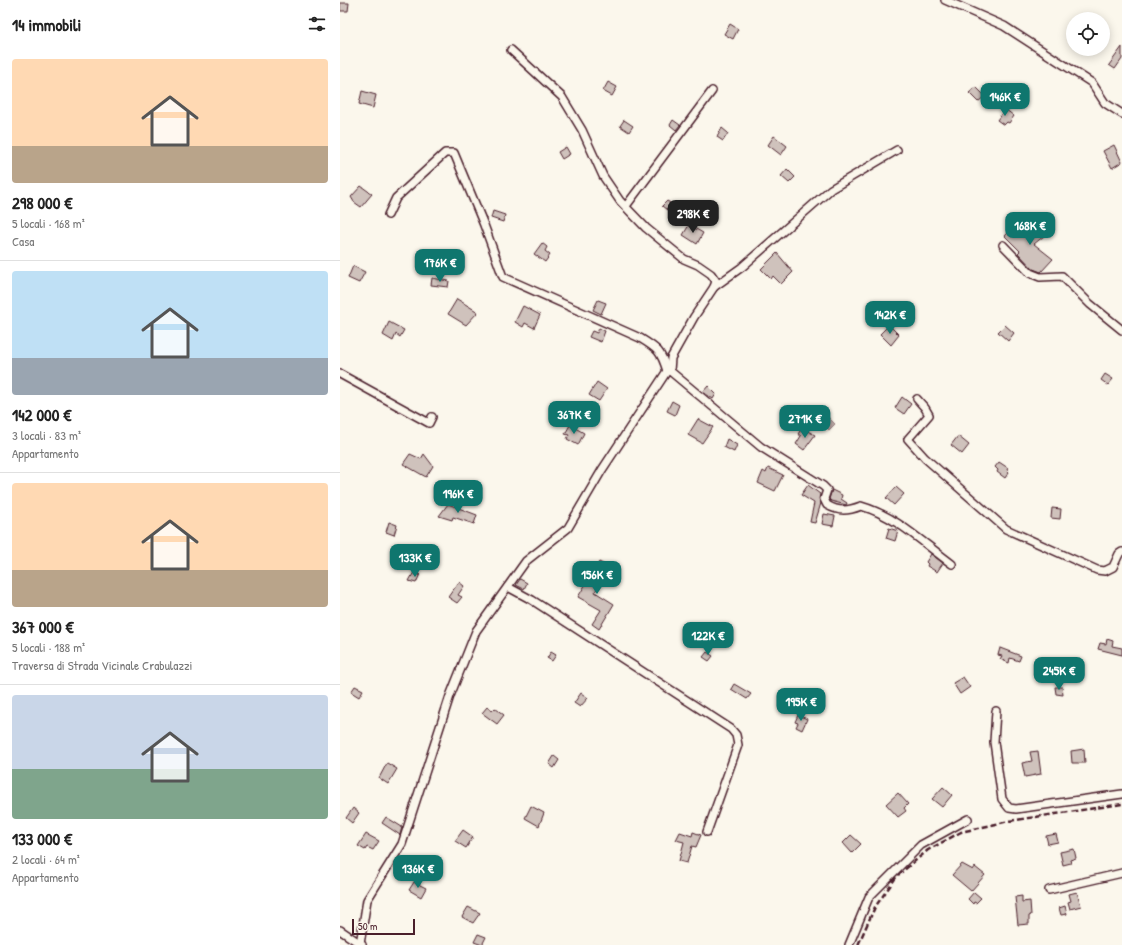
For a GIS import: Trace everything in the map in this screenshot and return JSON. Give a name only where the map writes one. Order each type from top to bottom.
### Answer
[{"type":"street","points":[[945,0],[1004,26],[1092,83],[1105,103],[1122,114]]},
{"type":"street","points":[[511,50],[562,98],[582,130],[604,176],[626,206],[646,228],[684,259],[698,265],[711,274],[716,281],[714,288]]},
{"type":"street","points":[[626,206],[712,91]]},
{"type":"street","points":[[340,930],[361,944],[367,900],[402,844],[450,696],[476,632],[526,561],[568,528],[602,470],[669,371],[671,358],[694,317],[714,288],[742,267],[831,190],[897,150]]},
{"type":"street","points":[[388,215],[396,198],[445,153],[454,154],[484,226],[503,277],[640,338],[658,349],[669,371],[761,447],[823,486],[827,490],[824,499],[827,505],[840,511],[852,510],[861,506],[868,508],[901,525],[952,564]]},
{"type":"street","points":[[1002,245],[1030,273],[1040,277],[1062,276],[1090,304],[1122,330]]},
{"type":"street","points":[[340,374],[429,423],[432,417]]},
{"type":"street","points":[[917,400],[926,408],[929,415],[908,439],[925,458],[1006,529],[1097,570],[1105,571],[1114,567],[1119,554],[1122,552]]},
{"type":"street","points":[[508,587],[532,600],[630,663],[731,729],[736,735],[738,745],[707,832]]},
{"type":"street","points":[[996,711],[994,742],[1002,799],[1009,808],[1016,809],[1122,794]]},
{"type":"street","points":[[849,945],[870,897],[921,845],[968,819]]},
{"type":"street","points":[[1049,890],[1122,873]]},
{"type":"shaded area","points":[[825,414],[835,424],[829,430],[819,420]]},
{"type":"building","points":[[340,3],[349,3],[348,11],[340,11]]},
{"type":"building","points":[[730,24],[738,29],[733,39],[724,34]]},
{"type":"building","points":[[1122,47],[1122,59],[1115,69],[1109,65]]},
{"type":"building","points":[[608,82],[617,87],[612,96],[603,91]]},
{"type":"building","points":[[976,87],[985,96],[978,102],[969,93]]},
{"type":"building","points":[[362,91],[376,95],[373,108],[359,104]]},
{"type":"building","points":[[1005,109],[1014,116],[1009,123],[1007,122],[1004,125],[997,120]]},
{"type":"building","points":[[624,120],[633,126],[629,132],[620,126]]},
{"type":"building","points":[[673,120],[680,125],[676,130],[670,125]]},
{"type":"building","points":[[722,128],[728,133],[723,141],[717,137]]},
{"type":"building","points":[[774,136],[787,146],[781,155],[768,145]]},
{"type":"building","points":[[1114,145],[1122,162],[1112,168],[1103,151]]},
{"type":"building","points":[[566,147],[570,154],[562,159],[558,152]]},
{"type":"building","points":[[787,169],[795,177],[789,183],[781,176]]},
{"type":"building","points":[[361,186],[372,194],[361,207],[354,202],[351,197]]},
{"type":"building","points":[[667,201],[677,207],[672,214],[662,206]]},
{"type":"building","points":[[493,211],[505,215],[503,222],[491,218]]},
{"type":"building","points":[[1018,222],[1030,233],[1032,231],[1034,233],[1044,223],[1047,229],[1042,235],[1044,236],[1034,244],[1053,259],[1041,272],[1033,269],[1018,253],[1020,251],[1005,236]]},
{"type":"building","points":[[689,225],[703,233],[697,244],[683,235]]},
{"type":"building","points":[[542,243],[547,247],[545,251],[550,255],[545,262],[534,254]]},
{"type":"building","points":[[777,253],[793,272],[781,284],[773,276],[771,279],[761,269]]},
{"type":"building","points":[[353,266],[365,272],[359,283],[348,278]]},
{"type":"building","points":[[432,278],[449,281],[448,287],[431,285]]},
{"type":"building","points":[[457,299],[478,312],[466,325],[448,314]]},
{"type":"building","points":[[598,300],[606,303],[601,314],[593,310]]},
{"type":"building","points":[[523,306],[540,315],[534,328],[525,323],[523,327],[515,322]]},
{"type":"building","points":[[389,322],[404,330],[400,337],[396,334],[393,341],[383,335]]},
{"type":"building","points":[[889,325],[899,335],[891,345],[880,334]]},
{"type":"building","points":[[1005,325],[1014,333],[1008,341],[998,332]]},
{"type":"building","points":[[599,328],[605,331],[601,342],[589,337],[592,331],[597,333]]},
{"type":"building","points":[[1105,374],[1113,379],[1108,385],[1101,380]]},
{"type":"building","points":[[597,382],[607,389],[599,401],[589,395]]},
{"type":"building","points":[[708,386],[716,394],[713,399],[703,392]]},
{"type":"building","points":[[902,397],[911,404],[904,414],[895,408]]},
{"type":"building","points":[[672,401],[679,405],[675,415],[667,411]]},
{"type":"building","points":[[698,419],[713,427],[702,443],[688,435]]},
{"type":"building","points":[[570,425],[584,433],[578,445],[567,439],[569,435],[565,434]]},
{"type":"building","points":[[802,428],[815,435],[804,450],[796,444],[801,436],[798,434]]},
{"type":"building","points":[[958,436],[969,445],[962,454],[951,445]]},
{"type":"building","points":[[727,439],[737,445],[734,452],[724,447]]},
{"type":"building","points":[[410,454],[421,459],[424,454],[433,466],[426,477],[403,464]]},
{"type":"building","points":[[999,462],[1008,468],[1007,470],[1009,472],[1005,478],[997,472],[998,470],[995,467]]},
{"type":"building","points":[[768,468],[783,475],[775,491],[758,483],[763,471],[766,473]]},
{"type":"building","points":[[808,485],[820,494],[819,499],[821,503],[815,523],[810,522],[814,503],[801,495]]},
{"type":"building","points":[[896,487],[904,494],[894,505],[886,498]]},
{"type":"building","points":[[832,490],[842,495],[841,499],[847,503],[846,505],[831,501],[829,499]]},
{"type":"building","points":[[448,504],[477,515],[474,524],[453,517],[452,520],[439,516]]},
{"type":"building","points":[[1052,508],[1061,509],[1060,519],[1051,518]]},
{"type":"building","points":[[824,514],[835,516],[833,526],[822,524]]},
{"type":"building","points":[[389,522],[397,525],[394,535],[386,532]]},
{"type":"building","points":[[889,528],[898,531],[895,541],[886,538]]},
{"type":"building","points":[[931,554],[943,563],[937,572],[927,566],[928,564],[926,562]]},
{"type":"building","points":[[599,562],[609,567],[595,592],[614,604],[599,629],[592,624],[601,610],[578,597]]},
{"type":"building","points":[[414,572],[420,574],[416,583],[409,581]]},
{"type":"building","points":[[520,579],[527,583],[524,589],[516,585]]},
{"type":"building","points":[[459,582],[464,586],[458,595],[462,597],[457,603],[448,597]]},
{"type":"building","points":[[1107,639],[1113,641],[1112,646],[1122,648],[1122,655],[1098,649],[1100,643],[1106,644]]},
{"type":"building","points":[[1000,648],[1021,656],[1019,661],[1010,658],[1009,663],[1000,659],[1002,656],[998,655]]},
{"type":"building","points":[[551,652],[556,655],[552,661],[547,658]]},
{"type":"building","points":[[707,652],[713,656],[709,661],[703,657]]},
{"type":"building","points":[[963,677],[970,687],[960,694],[953,683]]},
{"type":"building","points":[[734,684],[751,694],[747,699],[731,689]]},
{"type":"building","points":[[355,686],[363,690],[359,697],[351,692]]},
{"type":"building","points":[[1055,687],[1062,687],[1063,695],[1056,694]]},
{"type":"building","points":[[581,693],[588,698],[580,707],[574,703]]},
{"type":"building","points":[[487,707],[492,711],[495,708],[504,715],[497,724],[482,713]]},
{"type":"building","points":[[798,715],[807,719],[802,730],[796,727],[798,723],[795,722]]},
{"type":"building","points":[[1084,749],[1085,763],[1072,763],[1071,751]]},
{"type":"building","points":[[1038,751],[1041,774],[1025,777],[1022,763],[1032,761],[1030,752]]},
{"type":"building","points":[[554,756],[559,760],[554,768],[549,764]]},
{"type":"building","points":[[387,763],[397,769],[388,784],[379,778]]},
{"type":"building","points":[[943,787],[952,795],[942,807],[932,799]]},
{"type":"building","points":[[898,793],[908,804],[904,808],[906,811],[898,817],[886,804]]},
{"type":"building","points":[[531,806],[544,813],[539,826],[525,818]]},
{"type":"building","points":[[353,808],[359,813],[352,823],[346,818]]},
{"type":"building","points":[[386,817],[402,827],[400,835],[382,823]]},
{"type":"building","points":[[463,830],[473,837],[466,848],[455,841]]},
{"type":"building","points":[[680,832],[692,836],[693,832],[701,835],[696,847],[692,846],[687,863],[679,861],[684,842],[676,840]]},
{"type":"building","points":[[366,834],[379,841],[373,850],[367,847],[365,850],[358,846]]},
{"type":"building","points":[[1056,834],[1058,842],[1048,844],[1046,836]]},
{"type":"building","points":[[851,835],[861,844],[852,853],[843,843]]},
{"type":"building","points":[[1074,849],[1076,858],[1070,860],[1071,863],[1063,865],[1060,852]]},
{"type":"building","points":[[962,864],[973,870],[975,867],[985,875],[971,891],[952,875]]},
{"type":"building","points":[[414,882],[426,888],[421,897],[409,890]]},
{"type":"building","points":[[974,892],[981,898],[973,904],[968,899]]},
{"type":"building","points":[[1077,892],[1081,906],[1070,909],[1068,902],[1071,901],[1069,894]]},
{"type":"building","points":[[1022,896],[1022,902],[1030,901],[1031,915],[1029,916],[1029,924],[1018,925],[1015,897]]},
{"type":"building","points":[[1065,906],[1067,914],[1061,915],[1059,908]]},
{"type":"building","points":[[468,907],[480,913],[473,923],[462,917]]},
{"type":"building","points":[[478,934],[486,937],[482,945],[474,942]]},
{"type":"railway","points":[[858,945],[875,907],[897,876],[928,850],[961,832],[1009,821],[1122,804]]}]
